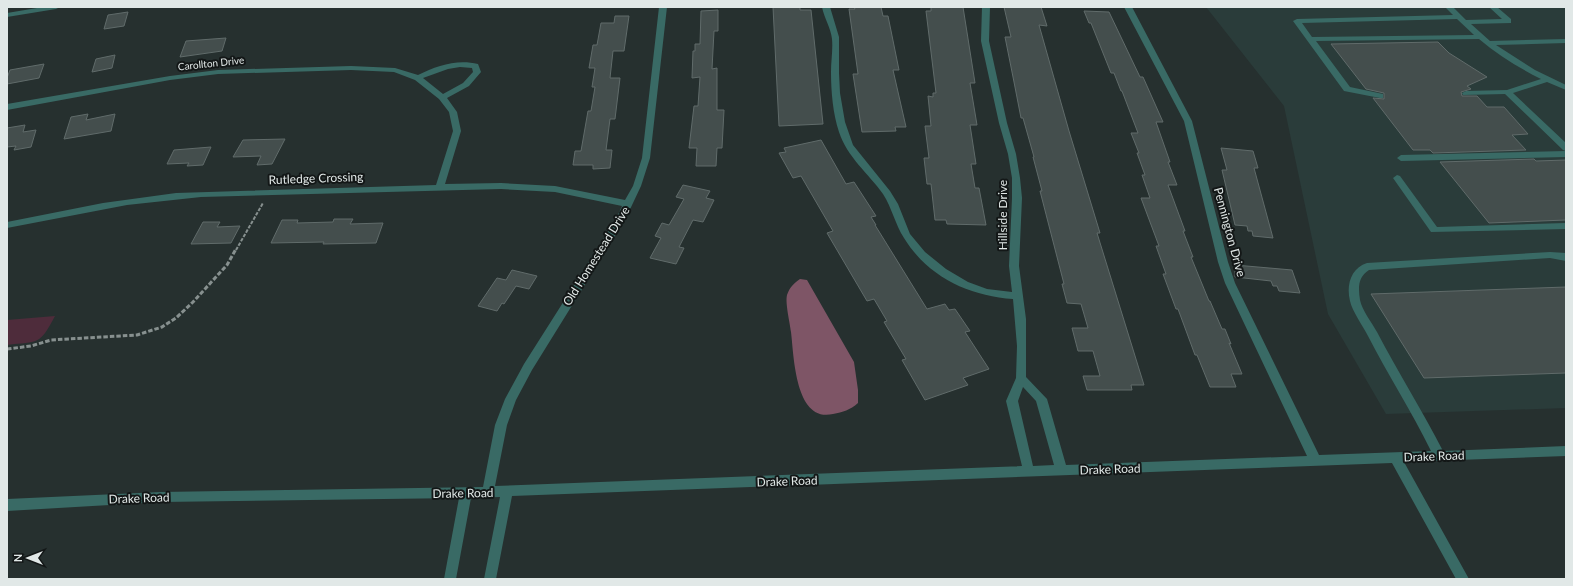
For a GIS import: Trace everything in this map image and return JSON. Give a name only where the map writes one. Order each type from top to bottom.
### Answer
[{"type":"street","points":[[7,15],[56,7]]},
{"type":"street","name":"Old Homestead Drive","points":[[488,492],[501,425],[511,400],[528,367],[620,220],[637,186],[646,158],[663,7]]},
{"type":"street","points":[[826,7],[828,18],[834,30],[836,40],[835,77],[843,133],[848,144],[889,196],[907,236],[929,262],[948,276],[971,288],[986,293],[1017,296]]},
{"type":"street","name":"Hillside Drive","points":[[986,7],[988,15],[984,32],[985,41],[1003,123],[1012,154],[1016,178],[1017,198],[1014,266],[1021,319],[1021,378],[1012,401],[1029,472]]},
{"type":"street","name":"Pennington Drive","points":[[1128,7],[1188,121],[1223,262],[1230,283],[1315,460]]},
{"type":"street","points":[[1449,7],[1487,43],[1514,62],[1547,80],[1566,88]]},
{"type":"street","points":[[1380,96],[1346,89],[1297,21],[1508,21],[1493,7]]},
{"type":"street","points":[[1310,39],[1480,37]]},
{"type":"street","points":[[1487,43],[1566,41]]},
{"type":"street","points":[[418,78],[445,67],[461,64],[475,66],[477,72],[469,83],[464,87],[442,97]]},
{"type":"street","name":"Carollton Drive","points":[[7,107],[156,80],[218,72],[351,68],[395,70],[418,78],[442,97],[453,112],[457,131],[440,186]]},
{"type":"street","points":[[1466,93],[1507,92],[1547,80]]},
{"type":"street","points":[[1507,92],[1566,148]]},
{"type":"street","points":[[1401,158],[1566,154]]},
{"type":"street","points":[[1397,178],[1434,230],[1566,226]]},
{"type":"street","name":"Rutledge Crossing","points":[[7,225],[148,198],[179,195],[440,186],[501,186],[555,190],[628,204]]},
{"type":"street","points":[[1439,455],[1419,415],[1384,356],[1355,300],[1354,281],[1359,272],[1367,267],[1550,255],[1566,257]]},
{"type":"street","points":[[1021,378],[1041,399],[1062,471]]},
{"type":"street","name":"Drake Road","points":[[7,505],[161,497],[466,493],[1566,451]]},
{"type":"street","points":[[1395,458],[1463,579]]},
{"type":"street","points":[[490,579],[507,491]]},
{"type":"street","points":[[450,579],[466,493]]},
{"type":"path","points":[[7,349],[31,346],[51,340],[137,335],[162,327],[176,318],[193,302],[227,265],[269,192]]},
{"type":"shaded area","points":[[1206,7],[1566,7],[1566,408],[1386,414],[1328,314],[1284,106]]},
{"type":"shaded area","points":[[800,279],[807,280],[854,362],[858,390],[858,403],[843,411],[833,414],[820,414],[811,408],[804,398],[799,385],[793,356],[787,308],[787,295],[794,284]]},
{"type":"shaded area","points":[[55,316],[45,333],[37,340],[7,345],[7,320]]},
{"type":"building","points":[[773,7],[800,7],[800,10],[811,10],[823,124],[779,126]]},
{"type":"building","points":[[854,7],[881,7],[883,16],[888,16],[899,70],[893,70],[906,127],[895,127],[896,131],[862,132],[853,74],[858,74],[849,9],[855,9]]},
{"type":"building","points":[[931,7],[963,7],[975,83],[970,83],[977,125],[970,125],[976,164],[971,164],[975,188],[979,188],[986,225],[947,224],[946,220],[935,220],[931,184],[927,184],[924,158],[929,158],[925,126],[931,126],[928,96],[933,97],[933,93],[936,93],[926,11],[931,11]]},
{"type":"building","points":[[1004,7],[1041,7],[1047,26],[1039,25],[1100,233],[1097,233],[1144,385],[1131,385],[1132,390],[1087,390],[1083,376],[1100,376],[1093,351],[1078,351],[1072,328],[1088,328],[1081,304],[1067,303],[1062,284],[1064,284],[1040,191],[1042,191],[1034,157],[1023,118],[1021,118],[1005,37],[1011,37]]},
{"type":"building","points":[[718,10],[718,31],[714,31],[712,69],[717,68],[717,110],[724,110],[722,148],[717,148],[716,166],[696,166],[697,148],[689,148],[694,106],[698,106],[700,77],[692,78],[693,51],[695,51],[695,44],[700,44],[701,11]]},
{"type":"building","points":[[1084,11],[1109,12],[1140,77],[1143,77],[1163,122],[1156,122],[1170,162],[1168,162],[1177,185],[1168,185],[1185,231],[1183,231],[1193,257],[1191,257],[1222,329],[1225,329],[1231,344],[1229,343],[1242,374],[1231,374],[1236,387],[1210,387],[1197,355],[1195,355],[1178,309],[1176,309],[1163,274],[1166,274],[1156,246],[1159,246],[1141,198],[1150,198],[1142,175],[1145,175],[1137,153],[1139,153],[1131,133],[1138,133],[1122,91],[1114,73],[1111,73],[1091,23],[1089,23]]},
{"type":"building","points":[[128,12],[124,26],[104,29],[108,15]]},
{"type":"building","points":[[615,16],[629,16],[624,51],[613,51],[610,78],[620,78],[615,119],[610,119],[606,150],[612,150],[610,168],[593,169],[593,165],[573,165],[575,151],[581,151],[588,111],[591,111],[595,87],[592,87],[595,68],[589,68],[593,45],[597,45],[601,23],[614,23]]},
{"type":"building","points":[[226,38],[222,51],[180,57],[186,41]]},
{"type":"building","points":[[1438,42],[1449,53],[1487,77],[1467,86],[1471,89],[1461,92],[1462,96],[1477,96],[1487,107],[1504,107],[1528,134],[1512,135],[1526,150],[1433,153],[1430,150],[1413,150],[1373,98],[1384,99],[1384,93],[1366,89],[1331,44]]},
{"type":"building","points":[[115,55],[112,68],[92,72],[96,59]]},
{"type":"building","points":[[44,64],[39,78],[7,84],[7,78],[10,70]]},
{"type":"building","points":[[88,114],[86,120],[115,114],[111,131],[64,139],[71,117]]},
{"type":"building","points":[[25,125],[23,132],[36,130],[31,147],[14,150],[16,146],[7,147],[7,128]]},
{"type":"building","points":[[285,139],[272,164],[257,165],[261,156],[233,157],[243,140]]},
{"type":"building","points":[[821,140],[846,184],[854,182],[876,216],[871,217],[875,225],[927,309],[945,304],[949,310],[955,309],[970,331],[965,332],[989,369],[963,378],[968,385],[925,400],[902,360],[906,359],[884,322],[887,321],[874,299],[867,301],[827,233],[833,231],[801,176],[793,178],[779,153],[786,152],[784,148]]},
{"type":"building","points":[[211,147],[203,165],[187,166],[189,163],[167,164],[174,150]]},
{"type":"building","points":[[1221,148],[1253,151],[1258,168],[1254,168],[1273,238],[1253,236],[1252,231],[1248,231],[1247,226],[1235,225],[1222,170],[1227,170]]},
{"type":"building","points":[[1534,159],[1536,161],[1566,160],[1566,220],[1489,223],[1440,162]]},
{"type":"building","points":[[683,185],[710,191],[706,198],[714,200],[703,222],[693,220],[679,247],[684,248],[676,264],[650,258],[661,238],[655,236],[662,223],[669,225],[684,199],[676,197]]},
{"type":"building","points":[[334,219],[353,219],[350,224],[383,223],[376,243],[271,243],[282,220],[298,220],[297,223],[333,222]]},
{"type":"building","points":[[203,222],[220,222],[217,227],[240,226],[231,243],[191,244]]},
{"type":"building","points":[[1235,265],[1292,270],[1300,293],[1279,291],[1277,286],[1273,286],[1271,281],[1235,277]]},
{"type":"building","points":[[512,270],[537,276],[529,289],[516,286],[504,304],[502,303],[497,311],[478,306],[497,278],[506,280]]},
{"type":"building","points":[[1566,287],[1566,373],[1424,378],[1371,294]]}]
